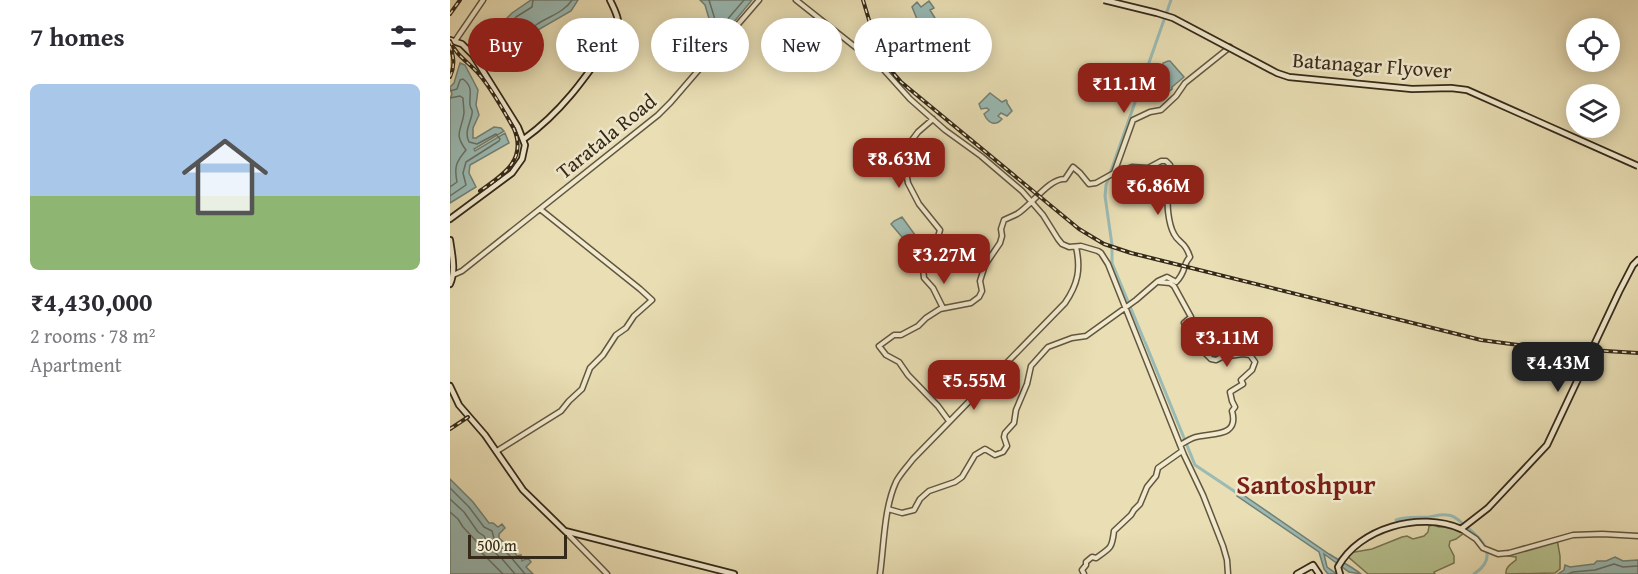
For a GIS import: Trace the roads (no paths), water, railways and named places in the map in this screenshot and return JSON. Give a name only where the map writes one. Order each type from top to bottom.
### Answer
[{"type":"main road","points":[[524,139],[566,103],[617,32],[619,19],[609,0]]},
{"type":"main road","name":"Batanagar Flyover","points":[[1104,0],[1169,16],[1277,73],[1289,77],[1407,89],[1467,90],[1638,166]]},
{"type":"main road","points":[[450,219],[515,170],[525,153],[524,139],[473,55],[466,47],[453,40]]},
{"type":"main road","points":[[450,240],[453,274],[450,284]]},
{"type":"main road","points":[[450,254],[453,274]]},
{"type":"main road","points":[[1340,574],[1338,570],[1340,563],[1346,554],[1357,543],[1378,531],[1401,524],[1448,523],[1464,526],[1488,508],[1548,442],[1619,292],[1638,260]]},
{"type":"main road","points":[[450,386],[459,405],[497,451],[523,490],[565,531],[734,574]]},
{"type":"main road","points":[[1297,574],[1313,565],[1319,574]]},
{"type":"street","points":[[453,40],[483,0]]},
{"type":"street","name":"Taratala Road","points":[[453,274],[459,273],[666,107],[759,0]]},
{"type":"street","points":[[796,0],[883,69],[904,93],[945,130],[981,156],[1022,191],[1058,239],[1068,247],[1084,246],[1101,253],[1127,306],[1203,495],[1223,546],[1228,574]]},
{"type":"street","points":[[1104,0],[1166,15],[1277,75],[1293,79],[1409,90],[1468,91],[1638,166]]},
{"type":"street","points":[[1112,174],[1133,120],[1150,112],[1161,110],[1186,83],[1230,48]]},
{"type":"street","points":[[933,118],[909,144],[905,170],[908,183],[919,204],[940,230],[934,249],[923,268],[924,278],[933,288],[944,308]]},
{"type":"street","points":[[949,421],[899,362],[886,355],[879,346],[894,335],[910,331],[944,308],[971,303],[981,295],[980,281],[985,265],[1000,243],[1003,221],[1019,213],[1058,179],[1065,179],[1073,167],[1089,184],[1132,167],[1148,168],[1161,161],[1166,161],[1170,165],[1166,182],[1170,192],[1167,198],[1169,215],[1173,233],[1185,245],[1190,257],[1185,262],[1183,275],[1174,283]]},
{"type":"street","points":[[497,451],[561,411],[582,389],[591,366],[605,353],[615,335],[626,328],[634,316],[652,300],[540,209]]},
{"type":"street","points":[[880,574],[888,502],[906,465],[1061,308],[1071,294],[1077,279],[1079,259],[1076,247]]},
{"type":"street","points":[[888,509],[902,513],[910,512],[921,497],[929,491],[960,478],[977,453],[985,449],[995,455],[1003,452],[1007,446],[1004,437],[1014,423],[1016,410],[1033,363],[1048,347],[1072,338],[1086,336],[1167,277],[1174,283],[1191,317],[1184,322],[1185,327],[1207,356],[1216,360],[1231,355],[1248,355],[1255,362],[1252,370],[1241,380],[1243,384],[1230,392],[1235,407],[1232,411],[1234,423],[1222,434],[1194,437],[1158,468],[1140,504],[1114,531],[1113,543],[1106,551],[1086,562],[1082,570],[1084,574]]},
{"type":"street","points":[[880,574],[888,509],[894,488],[899,477],[913,459],[949,421]]},
{"type":"street","points":[[1464,526],[1485,550],[1498,554],[1573,535],[1610,534],[1638,537]]},
{"type":"street","points":[[565,531],[607,574]]},
{"type":"water","points":[[531,0],[578,0],[571,11],[544,26],[544,18],[507,18]]},
{"type":"water","points":[[700,0],[752,0],[737,18],[709,18],[705,5]]},
{"type":"water","points":[[929,1],[934,8],[930,10],[935,18],[917,18],[912,7],[917,2],[921,7]]},
{"type":"water","points":[[1168,61],[1184,77],[1164,95],[1150,80],[1161,69],[1163,63]]},
{"type":"water","points":[[460,63],[465,65],[478,90],[476,105],[479,115],[473,128],[473,138],[494,127],[504,131],[474,149],[475,151],[505,133],[509,143],[470,165],[469,173],[476,187],[450,203],[450,99],[452,94],[450,87],[454,83]]},
{"type":"water","points":[[990,93],[1002,102],[1006,100],[1012,111],[1007,116],[1001,113],[998,116],[1002,119],[997,123],[988,120],[984,114],[989,110],[981,109],[979,104]]},
{"type":"water","points":[[902,217],[918,239],[912,247],[891,224]]},
{"type":"water","points":[[450,479],[473,502],[489,523],[498,527],[502,524],[505,528],[499,534],[499,538],[510,548],[516,547],[518,550],[515,553],[517,556],[521,555],[522,561],[528,558],[531,562],[526,567],[533,574],[450,574]]},
{"type":"water","points":[[1239,492],[1361,574],[1349,572],[1324,554],[1327,567],[1337,574],[1328,574],[1324,569],[1319,552],[1237,496]]},
{"type":"water","points":[[1615,557],[1623,561],[1638,560],[1638,574],[1558,574],[1564,570],[1565,565],[1570,567],[1594,564],[1597,561],[1606,561]]},
{"type":"waterway","points":[[1112,245],[1105,196],[1106,185],[1171,0]]},
{"type":"waterway","points":[[1112,247],[1112,263],[1144,340]]},
{"type":"waterway","points":[[1145,342],[1195,465],[1240,495]]},
{"type":"waterway","points":[[1396,520],[1443,515],[1456,518],[1476,535],[1485,547],[1486,561],[1474,574]]},
{"type":"railway","points":[[450,14],[460,0]]},
{"type":"railway","points":[[863,0],[882,54],[901,82],[1079,229],[1104,244],[1131,253],[1481,340],[1526,346],[1638,353]]},
{"type":"railway","points":[[450,41],[488,86],[514,129],[517,140],[515,158],[510,166],[480,191]]},
{"type":"railway","points":[[450,46],[453,61],[450,77]]},
{"type":"railway","points":[[450,429],[468,417]]},
{"type":"district","name":"Santoshpur","points":[[1306,484]]}]
